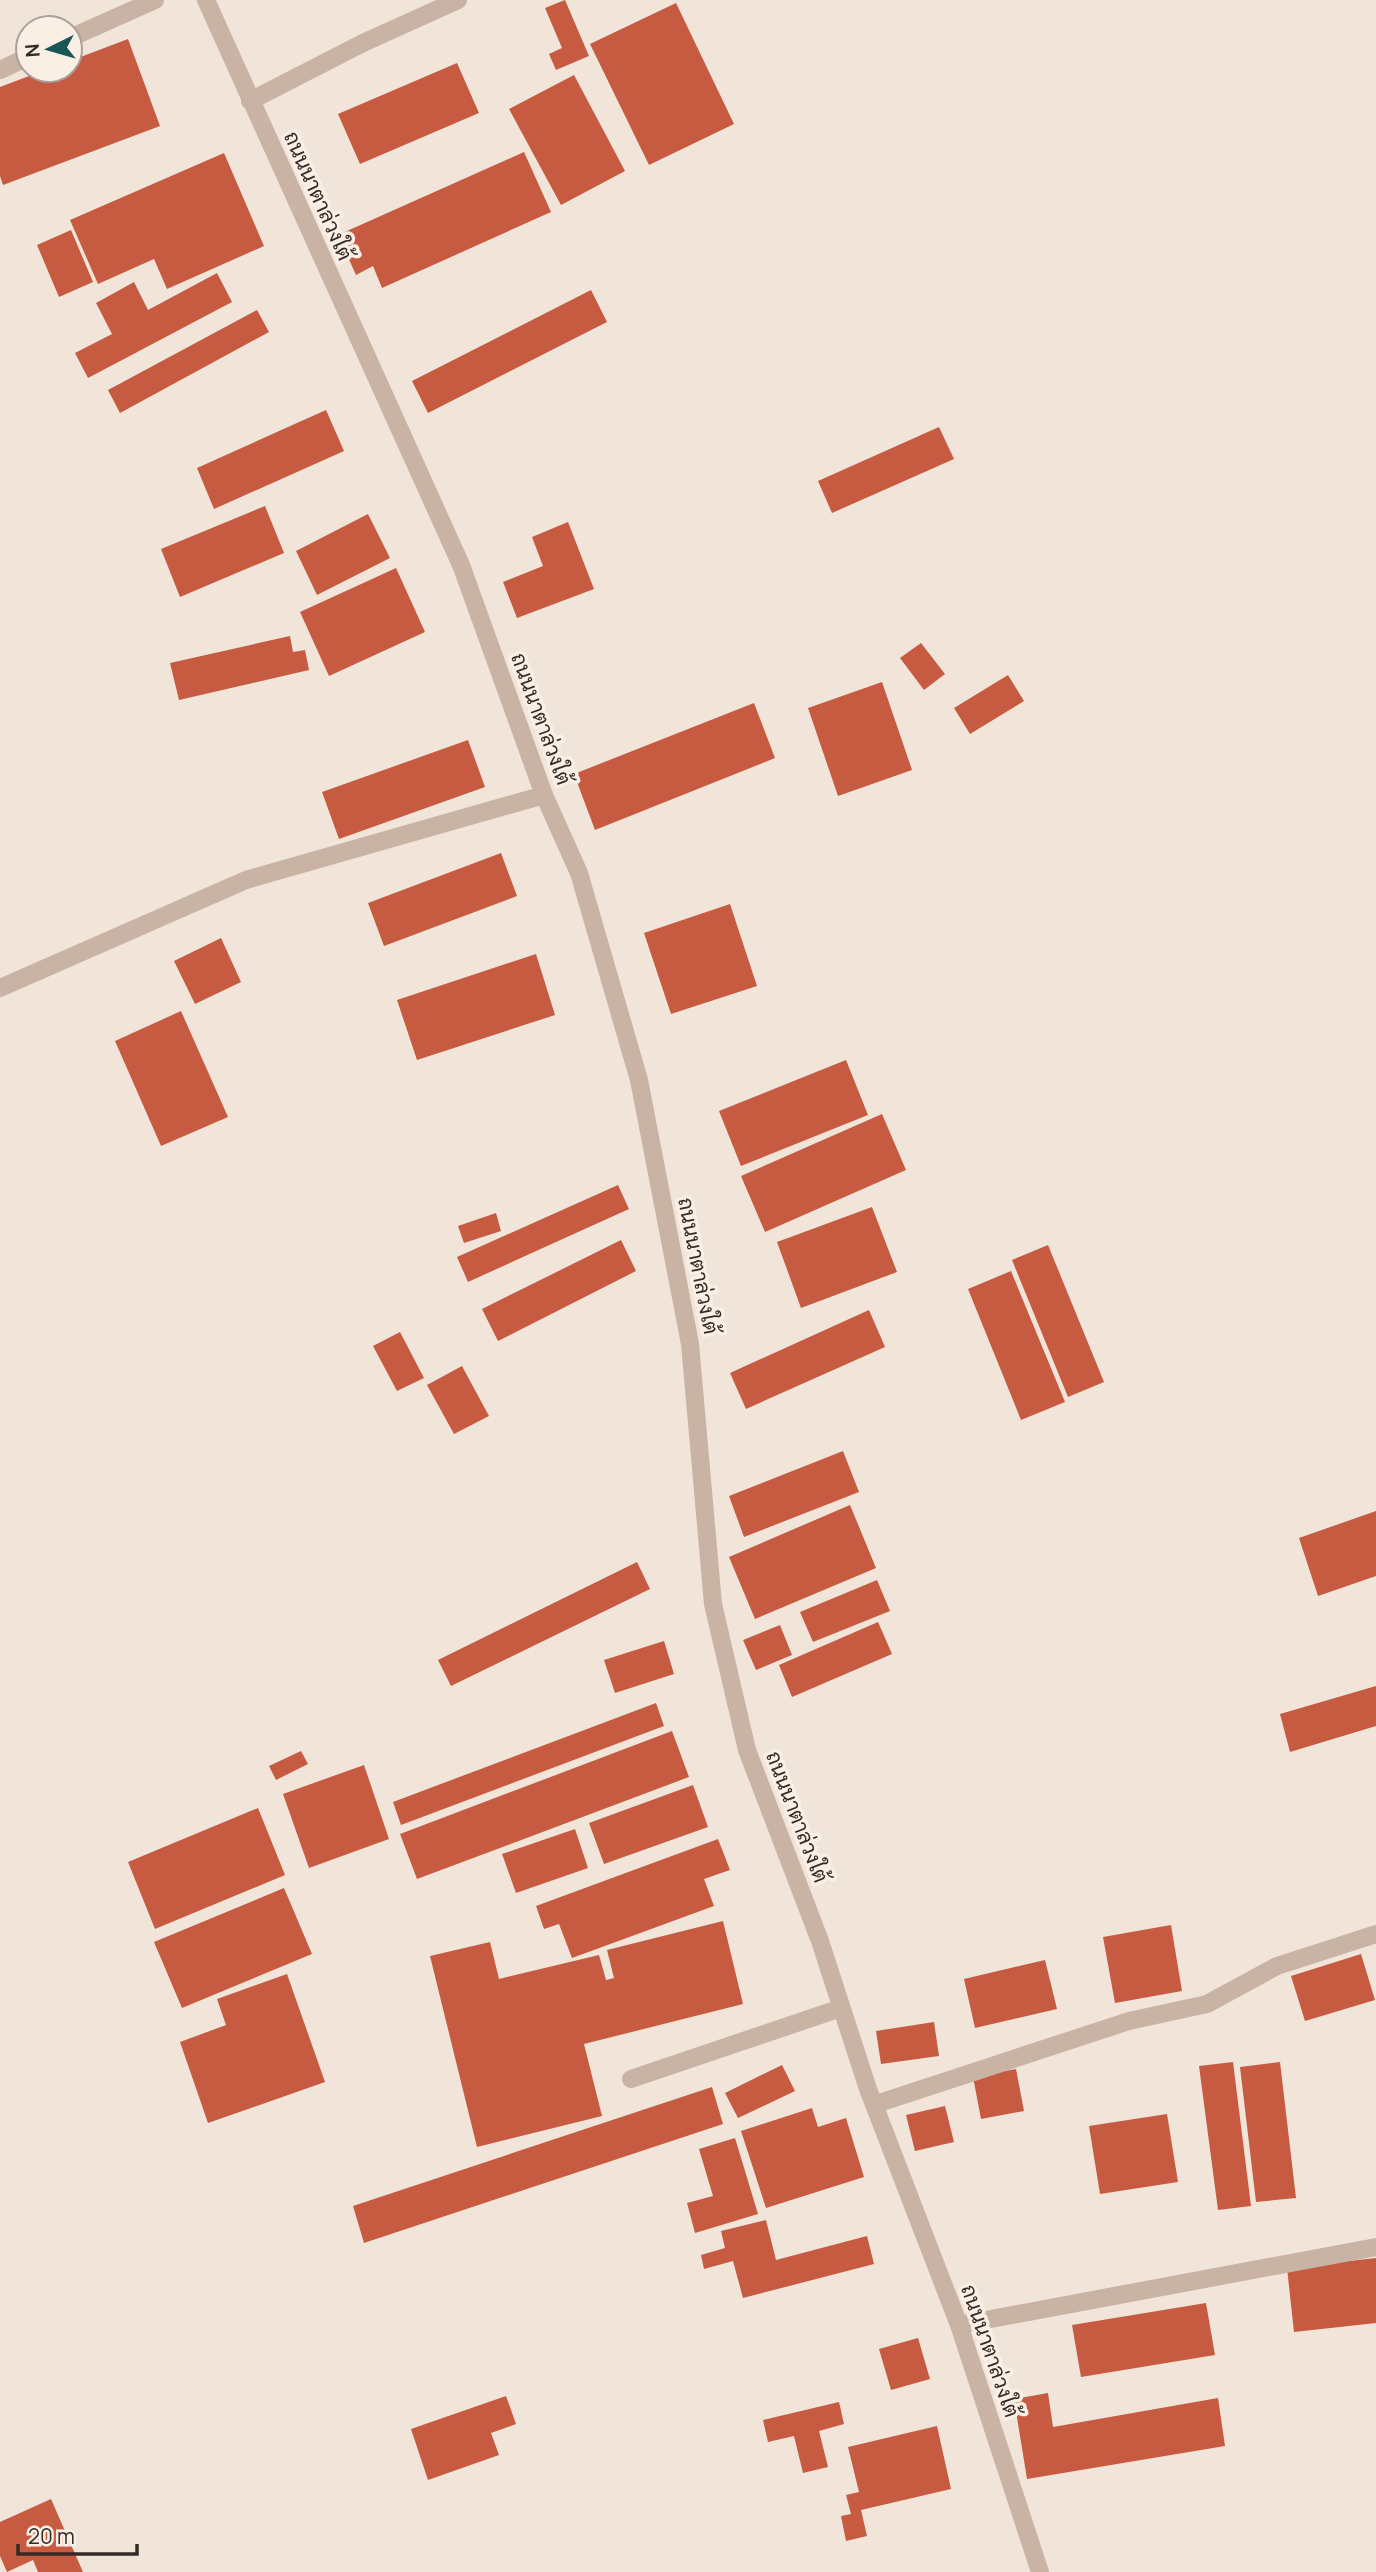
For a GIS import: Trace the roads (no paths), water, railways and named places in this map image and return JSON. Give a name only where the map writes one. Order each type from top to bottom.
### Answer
[{"type":"street","points":[[84,32],[155,0]]},
{"type":"street","name":"ถนนนาตาล่วงใต้","points":[[206,0],[461,565],[544,795],[579,873],[639,1080],[690,1344],[713,1604],[747,1750],[820,1941],[868,2089],[959,2325],[1040,2572]]},
{"type":"street","points":[[250,101],[363,43],[458,0]]},
{"type":"street","points":[[0,988],[246,880],[544,795]]},
{"type":"street","points":[[876,2104],[1129,2021],[1207,2004],[1277,1966],[1376,1934]]},
{"type":"street","points":[[631,2079],[841,2008]]},
{"type":"street","points":[[959,2325],[1376,2247]]}]
